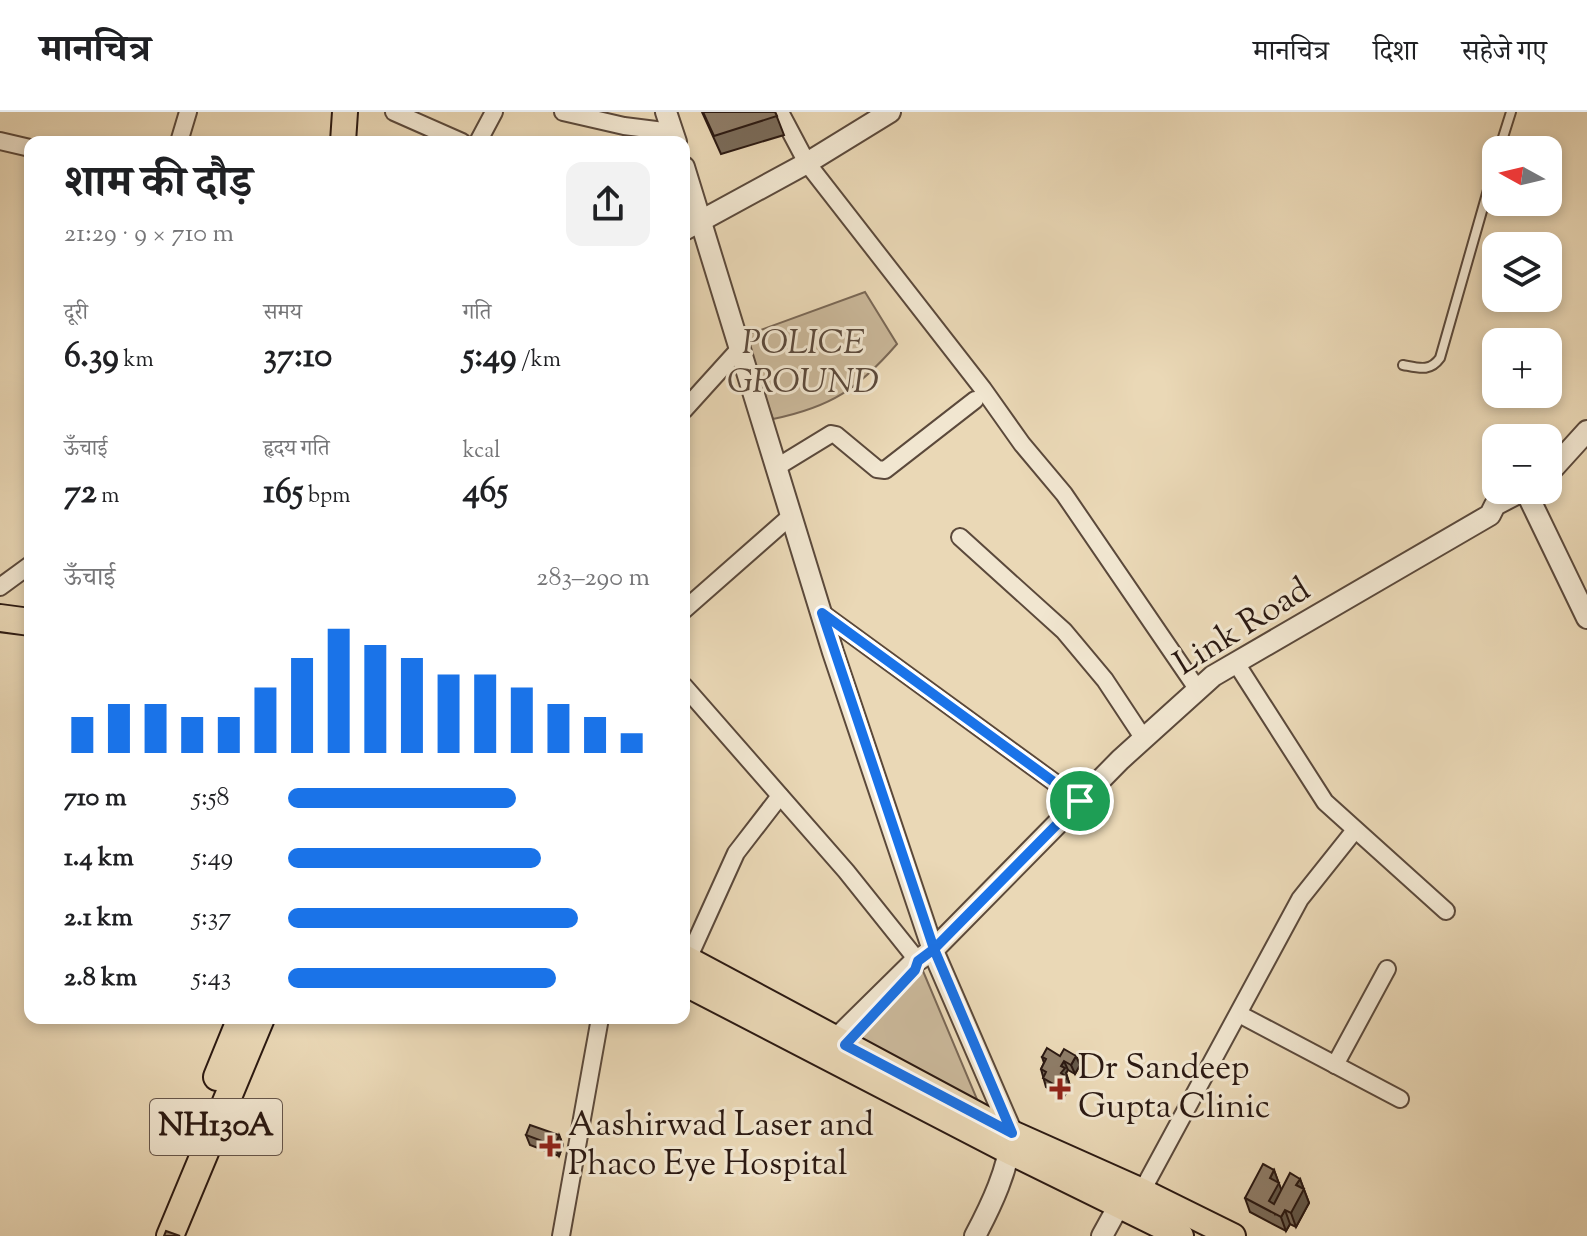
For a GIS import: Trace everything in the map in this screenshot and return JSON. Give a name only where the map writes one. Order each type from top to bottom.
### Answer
[{"type":"highway","points":[[0,618],[24,621]]},
{"type":"highway","name":"NH130A","points":[[153,1236],[239,1024]]},
{"type":"highway","name":"NH130A","points":[[170,1236],[258,1024]]},
{"type":"main road","points":[[343,136],[345,112]]},
{"type":"main road","points":[[690,970],[834,1051],[1181,1236]]},
{"type":"main road","points":[[1011,1143],[1142,1191],[1233,1236]]},
{"type":"street","points":[[181,136],[188,112]]},
{"type":"street","points":[[394,112],[448,136]]},
{"type":"street","points":[[481,136],[494,112]]},
{"type":"street","points":[[563,112],[669,136]]},
{"type":"street","points":[[666,112],[674,136]]},
{"type":"street","points":[[780,112],[807,163],[983,389],[1022,444],[1064,494],[1198,690]]},
{"type":"street","points":[[890,112],[807,163],[693,224],[741,347],[926,955],[1011,1143],[996,1195],[975,1236]]},
{"type":"street","points":[[0,141],[24,147]]},
{"type":"street","points":[[690,403],[741,347]]},
{"type":"street","points":[[777,467],[831,434],[877,469],[885,470],[975,400]]},
{"type":"street","name":"Link Road","points":[[1562,461],[1587,431]]},
{"type":"street","name":"Link Road","points":[[1562,471],[1587,452]]},
{"type":"street","name":"Link Road","points":[[834,1051],[1080,801],[1213,676],[1490,515],[1498,504]]},
{"type":"street","points":[[1545,504],[1587,618]]},
{"type":"street","points":[[1546,504],[1587,589]]},
{"type":"street","points":[[690,605],[792,515]]},
{"type":"street","points":[[960,537],[1074,643],[1105,680],[1144,739]]},
{"type":"street","points":[[0,587],[24,569]]},
{"type":"street","points":[[822,613],[1080,801]]},
{"type":"street","points":[[1236,663],[1325,802],[1446,911]]},
{"type":"street","points":[[690,693],[846,871],[926,955]]},
{"type":"street","points":[[690,956],[736,853],[780,796]]},
{"type":"street","points":[[1142,1191],[1300,899],[1355,830]]},
{"type":"street","points":[[1335,1065],[1387,969]]},
{"type":"street","points":[[1239,1014],[1400,1099]]},
{"type":"street","points":[[561,1236],[599,1024]]},
{"type":"street","points":[[1102,1236],[1119,1205]]},
{"type":"lane","points":[[1503,136],[1511,112]]},
{"type":"lane","points":[[1403,365],[1428,369],[1440,358],[1482,211]]},
{"type":"green space","name":"POLICE GROUND","points":[[865,292],[897,344],[869,373],[842,394],[811,409],[773,419],[744,336]]},
{"type":"green space","points":[[923,971],[979,1104],[845,1033]]},
{"type":"building","points":[[703,112],[775,112],[777,116],[714,136]]},
{"type":"building","points":[[1047,1048],[1060,1056],[1064,1049],[1076,1056],[1071,1065],[1064,1061],[1061,1066],[1065,1068],[1061,1073],[1067,1077],[1059,1091],[1043,1078],[1046,1072],[1041,1069],[1046,1059],[1042,1057]]},
{"type":"building","points":[[530,1125],[559,1135],[555,1146],[526,1135]]},
{"type":"building","points":[[1263,1164],[1274,1170],[1270,1178],[1279,1183],[1269,1201],[1274,1204],[1290,1173],[1300,1179],[1296,1185],[1304,1189],[1291,1213],[1285,1210],[1281,1217],[1245,1198]]},
{"type":"place","name":"Dr Sandeep Gupta Clinic","points":[[1060,1089]]},
{"type":"place","name":"Aashirwad Laser and Phaco Eye Hospital","points":[[550,1146]]},
{"type":"route","points":[[1080,801],[822,613],[934,949],[918,961],[915,970],[845,1045],[1012,1133],[934,949],[1080,801]]}]
